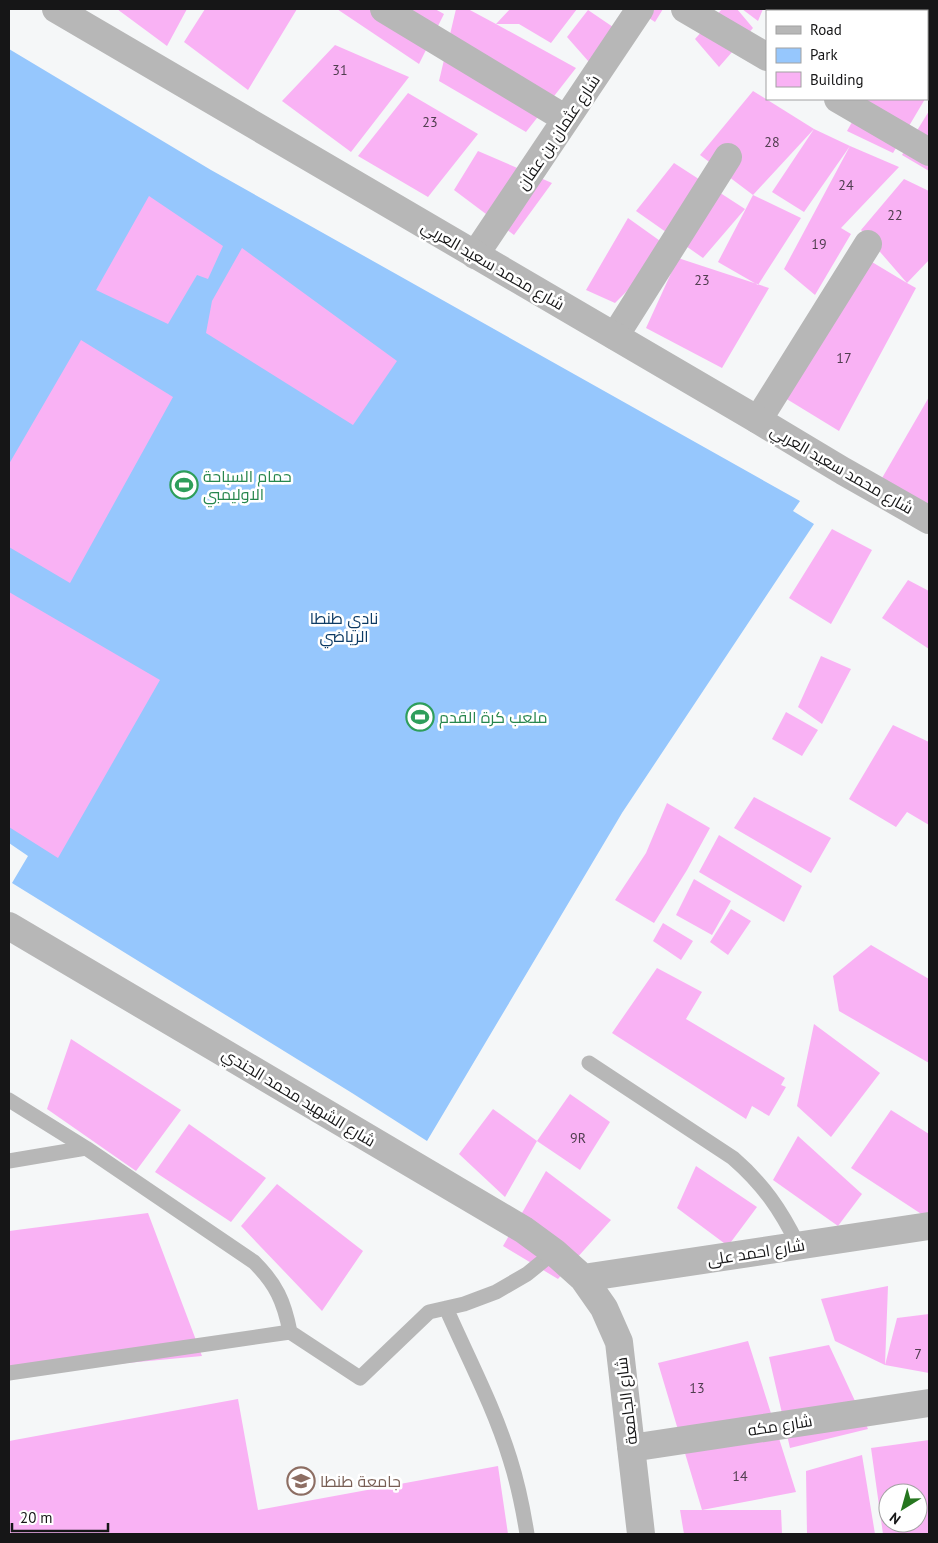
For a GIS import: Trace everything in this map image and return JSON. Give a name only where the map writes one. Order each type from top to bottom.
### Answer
[{"type":"street","points":[[384,9],[566,119]]},
{"type":"street","name":"شارع عثمان بن عفان","points":[[476,255],[640,9]]},
{"type":"street","points":[[685,9],[766,56]]},
{"type":"street","name":"شارع محمد سعيد العربي","points":[[67,11],[476,255],[929,520]]},
{"type":"street","points":[[840,100],[929,152]]},
{"type":"street","points":[[616,336],[728,157]]},
{"type":"street","points":[[758,420],[868,244]]},
{"type":"street","name":"شارع الشهيد محمد الجندي","points":[[9,926],[524,1230],[554,1252],[583,1278]]},
{"type":"street","name":"شارع احمد على","points":[[583,1278],[929,1226]]},
{"type":"street","name":"شارع الجامعة","points":[[583,1278],[604,1308],[619,1342],[641,1534]]},
{"type":"street","name":"شارع مكه","points":[[631,1448],[929,1403]]},
{"type":"lane","points":[[589,1063],[733,1158],[752,1174],[785,1218],[798,1245]]},
{"type":"lane","points":[[9,1100],[86,1148],[254,1262],[268,1276],[279,1293],[286,1312],[290,1332]]},
{"type":"lane","points":[[9,1162],[86,1148]]},
{"type":"lane","points":[[9,1373],[290,1332],[360,1378],[429,1312],[464,1304],[496,1292],[527,1274],[554,1252]]},
{"type":"lane","points":[[446,1308],[484,1391],[504,1442],[520,1496],[527,1534]]},
{"type":"green space","name":"نادي طنطا الرياضي","points":[[9,49],[211,170],[800,501],[793,511],[814,524],[622,813],[427,1141],[12,883],[28,856],[9,843]]},
{"type":"building","points":[[117,9],[187,9],[167,46]]},
{"type":"building","points":[[205,9],[297,9],[248,90],[184,42]]},
{"type":"building","points":[[337,9],[435,9],[444,14],[419,64]]},
{"type":"building","points":[[456,9],[468,9],[576,68],[526,132],[439,81]]},
{"type":"building","points":[[510,9],[577,9],[551,43],[519,24],[496,24]]},
{"type":"building","points":[[635,9],[663,9],[655,22]]},
{"type":"building","points":[[722,9],[737,9],[753,28],[719,67],[695,39]]},
{"type":"building","points":[[742,9],[763,9],[758,21]]},
{"type":"building","points":[[828,9],[830,10],[800,10]]},
{"type":"building","points":[[929,9],[929,43],[928,10],[911,10]]},
{"type":"building","points":[[588,10],[613,27],[589,62],[567,37]]},
{"type":"building","points":[[335,45],[409,77],[351,152],[282,101]]},
{"type":"building","points":[[928,60],[929,60],[928,93]]},
{"type":"building","points":[[753,91],[814,129],[753,195],[700,155]]},
{"type":"building","points":[[408,93],[478,134],[428,197],[358,156]]},
{"type":"building","points":[[864,100],[924,100],[893,153],[847,131]]},
{"type":"building","points":[[929,111],[929,171],[902,155]]},
{"type":"building","points":[[814,129],[850,146],[804,212],[772,192]]},
{"type":"building","points":[[850,146],[899,167],[841,228],[851,234],[815,295],[784,269]]},
{"type":"building","points":[[478,151],[552,183],[514,235],[454,190]]},
{"type":"building","points":[[674,163],[745,209],[703,258],[636,211]]},
{"type":"building","points":[[904,179],[929,191],[929,260],[907,283],[861,230]]},
{"type":"building","points":[[753,195],[801,218],[758,285],[718,262]]},
{"type":"building","points":[[149,196],[223,246],[208,279],[197,275],[168,324],[96,290]]},
{"type":"building","points":[[628,218],[670,248],[615,303],[586,290]]},
{"type":"building","points":[[242,248],[397,361],[353,425],[206,333],[212,301]]},
{"type":"building","points":[[678,258],[769,288],[722,368],[646,328]]},
{"type":"building","points":[[872,262],[916,288],[839,431],[785,398]]},
{"type":"building","points":[[81,340],[173,397],[70,583],[9,547],[9,464]]},
{"type":"building","points":[[929,397],[929,508],[878,485]]},
{"type":"building","points":[[832,529],[872,550],[831,624],[789,598]]},
{"type":"building","points":[[908,580],[929,591],[929,649],[882,618]]},
{"type":"building","points":[[9,592],[160,680],[58,858],[9,827]]},
{"type":"building","points":[[821,656],[851,669],[822,724],[798,707]]},
{"type":"building","points":[[786,712],[818,730],[802,756],[772,739]]},
{"type":"building","points":[[893,725],[929,742],[929,825],[907,812],[896,827],[849,799]]},
{"type":"building","points":[[754,797],[831,838],[811,873],[734,828]]},
{"type":"building","points":[[667,803],[710,828],[687,870],[654,923],[615,900],[646,853]]},
{"type":"building","points":[[719,835],[802,886],[784,922],[699,872]]},
{"type":"building","points":[[694,879],[731,901],[712,935],[676,915]]},
{"type":"building","points":[[731,909],[751,921],[728,955],[710,942]]},
{"type":"building","points":[[663,923],[693,941],[681,960],[653,941]]},
{"type":"building","points":[[871,945],[929,979],[929,1063],[839,1011],[833,976]]},
{"type":"building","points":[[657,968],[702,992],[686,1019],[785,1078],[781,1085],[786,1087],[769,1116],[752,1106],[746,1119],[612,1033]]},
{"type":"building","points":[[814,1024],[880,1073],[831,1137],[797,1106]]},
{"type":"building","points":[[71,1039],[181,1110],[136,1171],[47,1109]]},
{"type":"building","points":[[570,1094],[610,1122],[580,1170],[537,1141]]},
{"type":"building","points":[[493,1109],[537,1141],[505,1197],[459,1154]]},
{"type":"building","points":[[891,1110],[929,1134],[929,1219],[851,1168]]},
{"type":"building","points":[[189,1124],[266,1178],[231,1222],[155,1172]]},
{"type":"building","points":[[798,1136],[862,1194],[838,1226],[773,1180]]},
{"type":"building","points":[[696,1166],[757,1207],[728,1246],[677,1208]]},
{"type":"building","points":[[546,1171],[611,1220],[558,1279],[503,1246]]},
{"type":"building","points":[[277,1184],[363,1251],[322,1311],[241,1226]]},
{"type":"building","points":[[148,1213],[202,1356],[9,1374],[9,1231]]},
{"type":"building","points":[[888,1286],[885,1365],[835,1341],[821,1299]]},
{"type":"building","points":[[929,1314],[929,1373],[885,1365],[897,1318]]},
{"type":"building","points":[[748,1341],[796,1492],[702,1510],[658,1363]]},
{"type":"building","points":[[829,1345],[868,1429],[790,1448],[769,1357]]},
{"type":"building","points":[[238,1399],[258,1510],[498,1466],[508,1534],[9,1534],[9,1441]]},
{"type":"building","points":[[929,1440],[929,1534],[883,1533],[928,1533],[928,1483],[878,1483],[878,1498],[871,1448]]},
{"type":"building","points":[[862,1455],[875,1534],[807,1534],[806,1471]]},
{"type":"building","points":[[680,1510],[781,1510],[782,1534],[684,1534]]},
{"type":"place","name":"حمام السباحة الاوليمبي","points":[[184,485]]},
{"type":"place","name":"ملعب كرة القدم","points":[[420,717]]},
{"type":"place","name":"جامعة طنطا","points":[[301,1481]]}]
